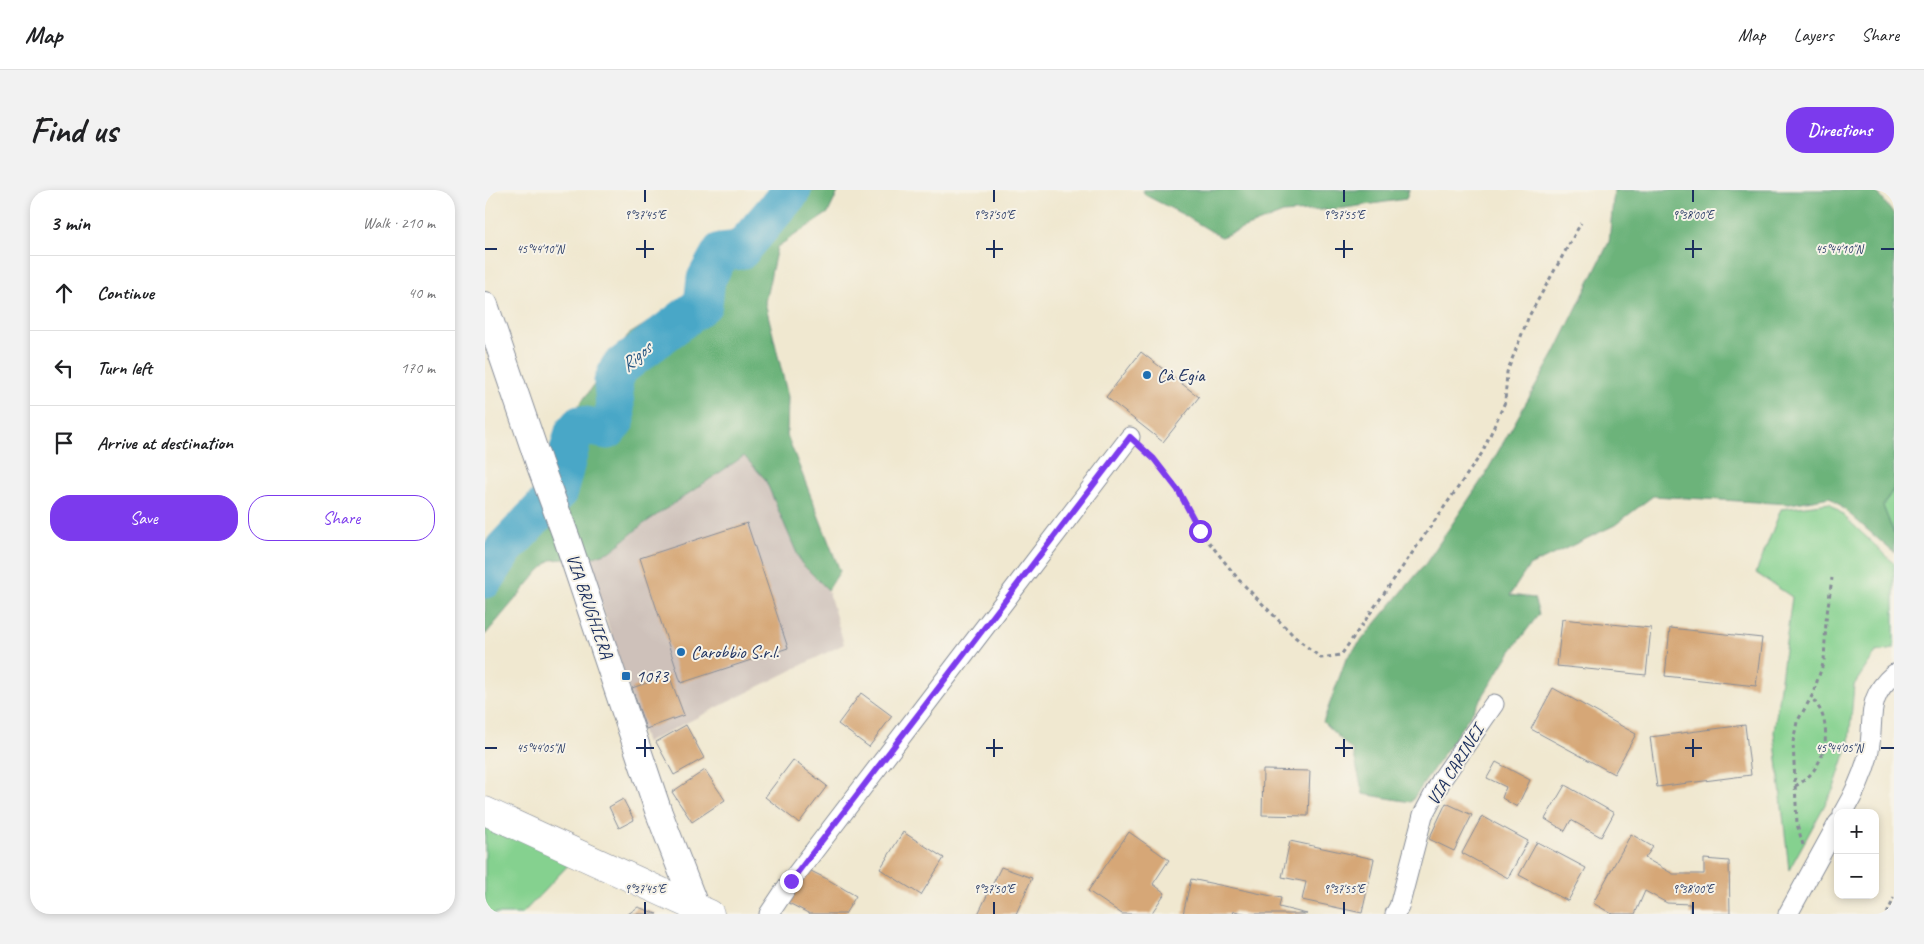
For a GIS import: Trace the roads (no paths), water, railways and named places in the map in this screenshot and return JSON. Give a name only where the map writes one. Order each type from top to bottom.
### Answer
[{"type":"main road","name":"VIA BRUGHIERA","points":[[485,305],[567,539],[659,813],[703,911]]},
{"type":"main road","points":[[485,811],[703,911]]},
{"type":"street","points":[[769,914],[791,881],[1130,437]]},
{"type":"street","points":[[1845,809],[1868,756],[1875,697],[1883,684],[1894,674]]},
{"type":"street","name":"VIA CARINEI","points":[[1395,914],[1399,907],[1423,815],[1442,779],[1494,704]]},
{"type":"street","points":[[1788,914],[1834,830]]},
{"type":"waterway","name":"Rigos","points":[[485,579],[504,549],[558,492],[574,432],[580,425],[608,430],[616,419],[613,382],[619,368],[703,304],[706,279],[721,252],[741,250],[792,190]]},
{"type":"place","name":"Cà Egia","points":[[1147,375]]},
{"type":"place","name":"Carobbio S.r.l.","points":[[681,652]]},
{"type":"place","name":"1073","points":[[626,676]]}]
